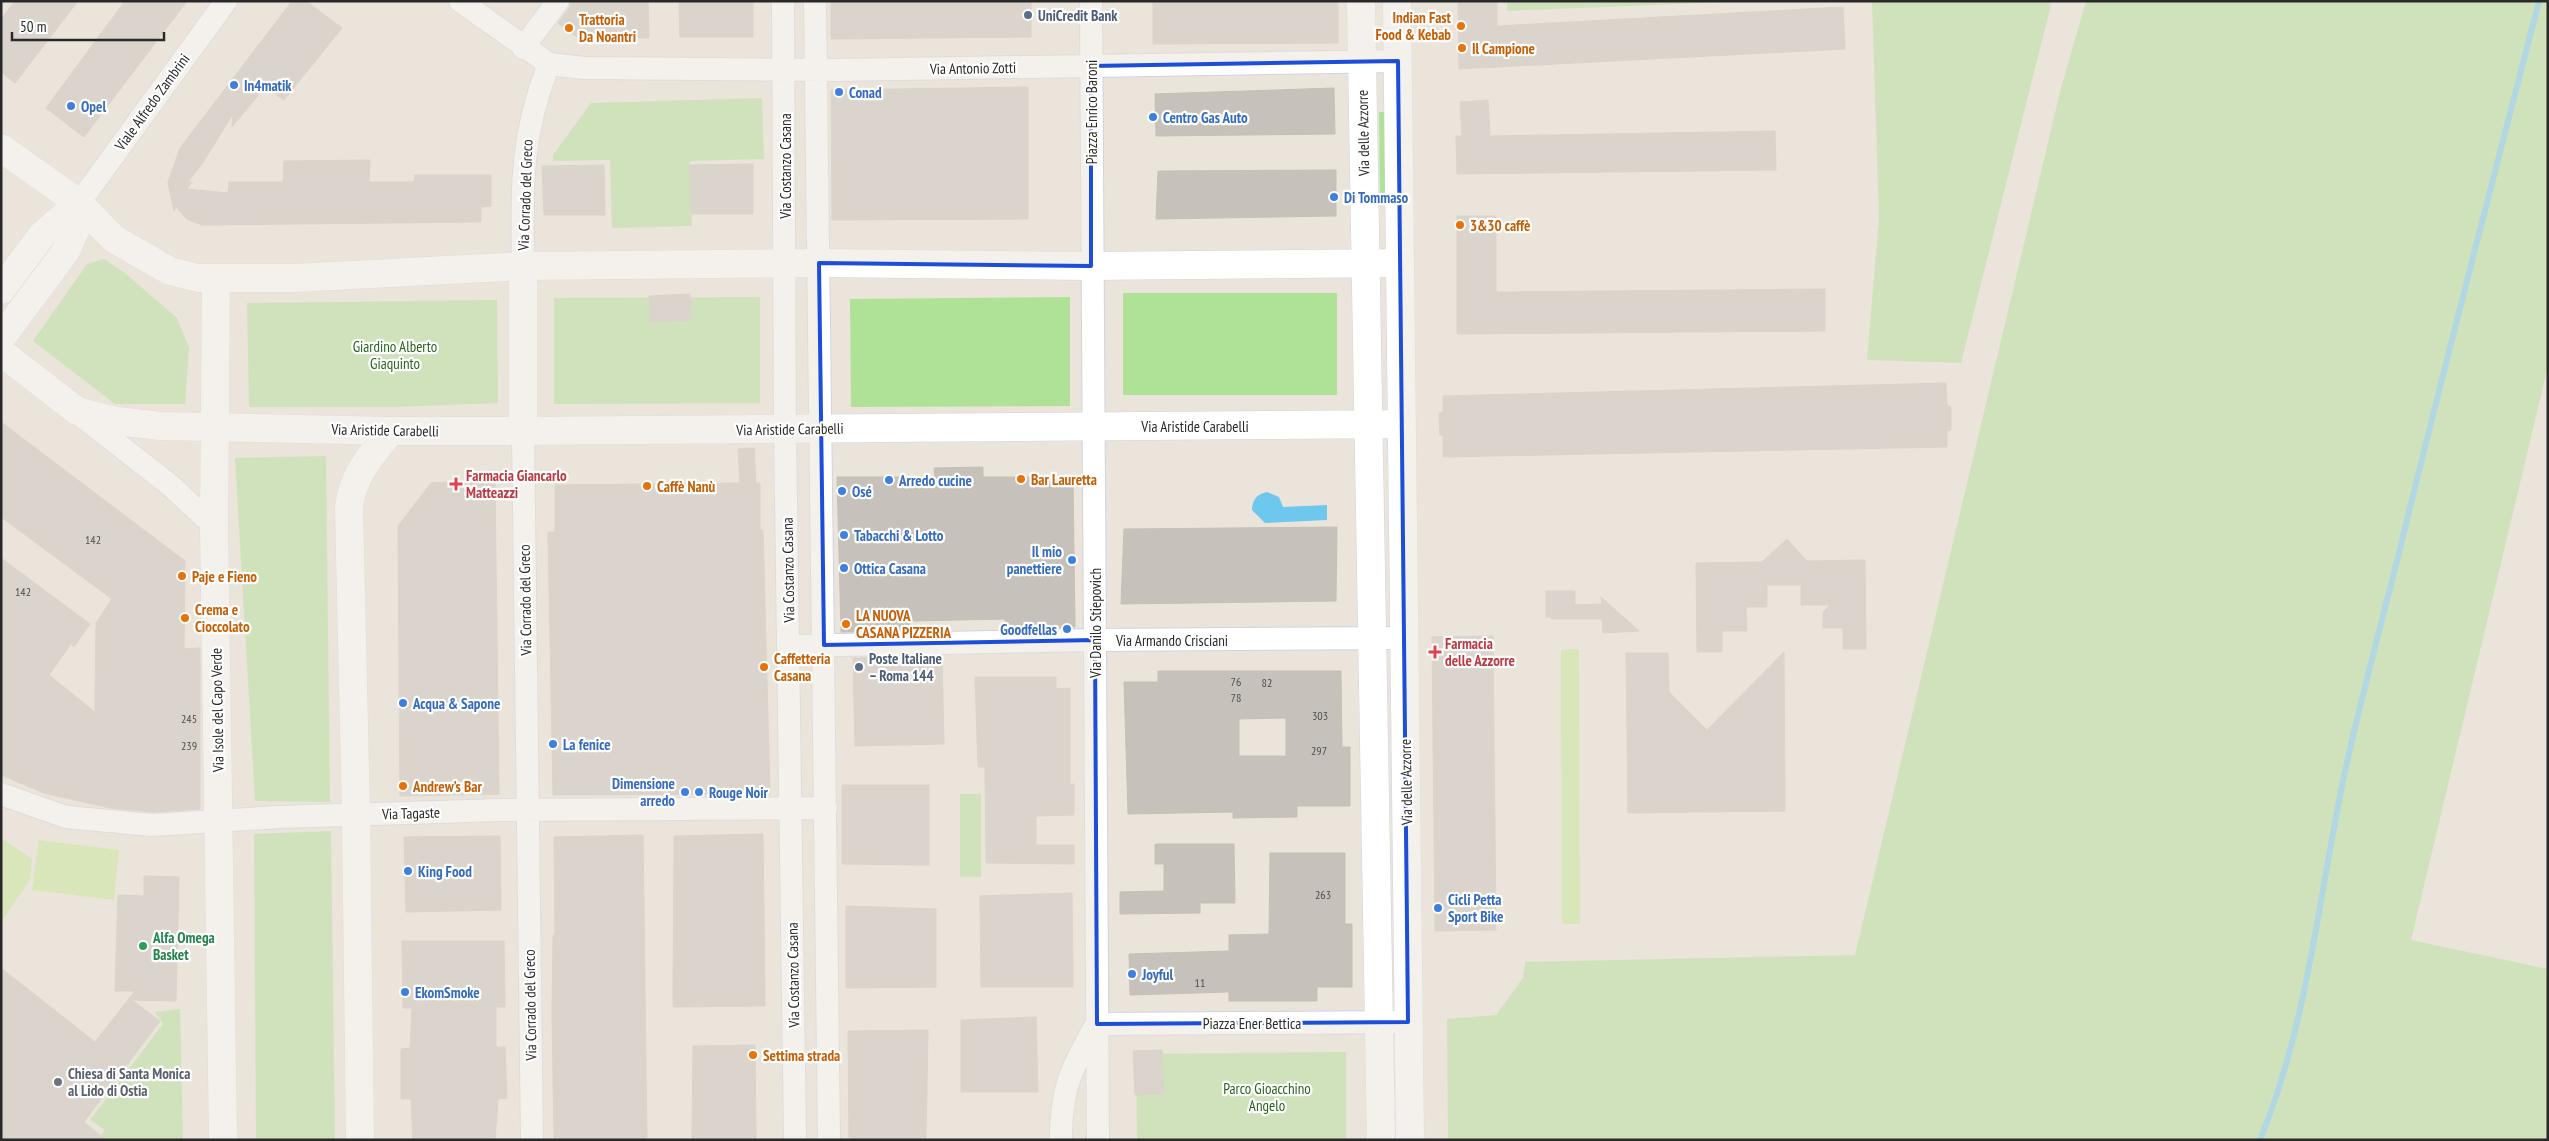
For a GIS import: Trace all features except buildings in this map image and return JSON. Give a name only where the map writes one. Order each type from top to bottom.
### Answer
[{"type":"street","name":"Viale Alfredo Zambrini","points":[[79,203],[226,1]]},
{"type":"street","points":[[460,1],[523,48],[549,64]]},
{"type":"street","points":[[523,48],[558,1]]},
{"type":"street","name":"Via Costanzo Casana","points":[[783,1],[785,429],[790,646],[795,1140]]},
{"type":"street","name":"Via Costanzo Casana","points":[[815,1],[829,1140]]},
{"type":"street","name":"Piazza Enrico Baroni","points":[[1091,1],[1091,222]]},
{"type":"street","name":"Via delle Azzorre","points":[[1361,1],[1381,1140]]},
{"type":"street","name":"Via delle Azzorre","points":[[1397,1],[1410,1140]]},
{"type":"street","name":"Via Antonio Zotti","points":[[549,64],[605,69],[784,70],[1398,61]]},
{"type":"street","name":"Via Corrado del Greco","points":[[532,1140],[523,431],[524,156],[532,113],[549,64]]},
{"type":"street","points":[[1,148],[79,203],[114,238],[170,271],[198,278],[295,278],[523,266],[785,263],[1091,266],[1400,264]]},
{"type":"street","points":[[1,290],[42,235],[79,203]]},
{"type":"street","points":[[1,338],[66,251],[75,231],[79,203]]},
{"type":"street","name":"Via Danilo Stiepovich","points":[[1091,222],[1097,1024]]},
{"type":"street","name":"Via Isole del Capo Verde","points":[[216,279],[213,427],[223,1140]]},
{"type":"street","points":[[1,352],[170,485],[214,526]]},
{"type":"street","name":"Via Aristide Carabelli","points":[[77,411],[131,423],[391,431],[1368,425]]},
{"type":"street","points":[[1368,425],[1402,424]]},
{"type":"street","points":[[360,1140],[356,814],[349,508],[351,493],[359,474],[391,431]]},
{"type":"street","name":"Via Armando Crisciani","points":[[790,646],[1095,640],[1404,638]]},
{"type":"street","name":"Via Tagaste","points":[[1,794],[50,812],[82,820],[152,825],[356,814],[528,809],[826,808]]},
{"type":"street","name":"Piazza Ener Bettica","points":[[1097,1024],[1408,1022]]},
{"type":"street","points":[[1061,1140],[1062,1102],[1067,1079],[1097,1024]]},
{"type":"street","points":[[1097,1024],[1098,1140]]},
{"type":"highlighted area","points":[[1398,61],[1408,1022],[1097,1024],[1095,640],[824,645],[819,263],[1091,266],[1091,66]]},
{"type":"green space","points":[[1507,1],[1754,1],[1507,11]]},
{"type":"green space","points":[[1872,1],[2052,1],[1961,363],[1867,360],[1879,219]]},
{"type":"green space","points":[[2086,1],[2548,1],[2548,366],[2411,940],[2548,969],[2548,1140],[1448,1140],[1447,1019],[1496,1015],[1523,978],[1525,962],[1855,955],[2061,88]]},
{"type":"green space","points":[[762,98],[764,159],[690,161],[692,226],[612,228],[610,160],[553,161],[553,155],[591,103]]},
{"type":"green space","points":[[1379,112],[1389,112],[1390,194],[1380,194]]},
{"type":"green space","points":[[104,259],[126,274],[177,318],[189,348],[185,404],[115,404],[33,341],[87,264]]},
{"type":"green space","points":[[1123,293],[1337,293],[1337,395],[1123,395]]},
{"type":"green space","points":[[760,297],[760,403],[554,404],[554,298]]},
{"type":"green space","points":[[1070,297],[1070,406],[851,407],[850,299]]},
{"type":"green space","name":"Giardino Alberto Giaquinto","points":[[497,300],[498,403],[396,407],[249,407],[247,303]]},
{"type":"green space","points":[[326,456],[330,802],[255,801],[235,458]]},
{"type":"green space","points":[[1579,649],[1580,924],[1562,924],[1561,650]]},
{"type":"green space","points":[[960,794],[981,794],[981,877],[960,877]]},
{"type":"green space","points":[[331,831],[335,1140],[256,1140],[254,834]]},
{"type":"green space","points":[[1,838],[32,859],[30,880],[1,922]]},
{"type":"green space","points":[[39,840],[119,850],[114,900],[32,890]]},
{"type":"green space","points":[[180,1009],[183,1140],[98,1140],[105,1130],[90,1120],[163,1024],[155,1012]]},
{"type":"green space","name":"Parco Gioacchino Angelo","points":[[1346,1052],[1346,1140],[1137,1140],[1136,1054]]},
{"type":"water","points":[[1267,492],[1279,497],[1283,507],[1327,505],[1327,520],[1265,523],[1252,510],[1256,498],[1260,494]]},
{"type":"waterway","points":[[2260,1140],[2277,1094],[2291,1047],[2312,953],[2347,762],[2449,351],[2539,1]]},
{"type":"place","name":"UniCredit Bank","points":[[1028,15]]},
{"type":"place","name":"Indian Fast Food & Kebab","points":[[1461,26]]},
{"type":"place","name":"Trattoria Da Noantri","points":[[569,28]]},
{"type":"place","name":"Il Campione","points":[[1462,48]]},
{"type":"place","name":"In4matik","points":[[234,85]]},
{"type":"place","name":"Conad","points":[[839,92]]},
{"type":"place","name":"Opel","points":[[71,106]]},
{"type":"place","name":"Centro Gas Auto","points":[[1153,117]]},
{"type":"place","name":"Di Tommaso","points":[[1334,197]]},
{"type":"place","name":"3&30 caffè","points":[[1460,225]]},
{"type":"place","name":"Bar Lauretta","points":[[1021,479]]},
{"type":"place","name":"Arredo cucine","points":[[889,480]]},
{"type":"place","name":"Farmacia Giancarlo Matteazzi","points":[[456,484]]},
{"type":"place","name":"Caffè Nanù","points":[[647,486]]},
{"type":"place","name":"Osé","points":[[842,491]]},
{"type":"place","name":"Tabacchi & Lotto","points":[[844,535]]},
{"type":"place","name":"Il mio panettiere","points":[[1072,560]]},
{"type":"place","name":"Ottica Casana","points":[[844,568]]},
{"type":"place","name":"Paje e Fieno","points":[[182,576]]},
{"type":"place","name":"Crema e Cioccolato","points":[[185,618]]},
{"type":"place","name":"LA NUOVA CASANA PIZZERIA","points":[[846,624]]},
{"type":"place","name":"Goodfellas","points":[[1067,629]]},
{"type":"place","name":"Farmacia delle Azzorre","points":[[1435,652]]},
{"type":"place","name":"Caffetteria Casana","points":[[764,667]]},
{"type":"place","name":"Poste Italiane – Roma 144","points":[[859,667]]},
{"type":"place","name":"Acqua & Sapone","points":[[403,703]]},
{"type":"place","name":"La fenice","points":[[553,744]]},
{"type":"place","name":"Andrew’s Bar","points":[[403,786]]},
{"type":"place","name":"Dimensione arredo","points":[[685,792]]},
{"type":"place","name":"Rouge Noir","points":[[699,792]]},
{"type":"place","name":"King Food","points":[[408,871]]},
{"type":"place","name":"Cicli Petta Sport Bike","points":[[1438,908]]},
{"type":"place","name":"Alfa Omega Basket","points":[[143,946]]},
{"type":"place","name":"Joyful","points":[[1132,974]]},
{"type":"place","name":"EkomSmoke","points":[[405,992]]},
{"type":"place","name":"Settima strada","points":[[753,1055]]},
{"type":"place","name":"Chiesa di Santa Monica al Lido di Ostia","points":[[58,1082]]}]
